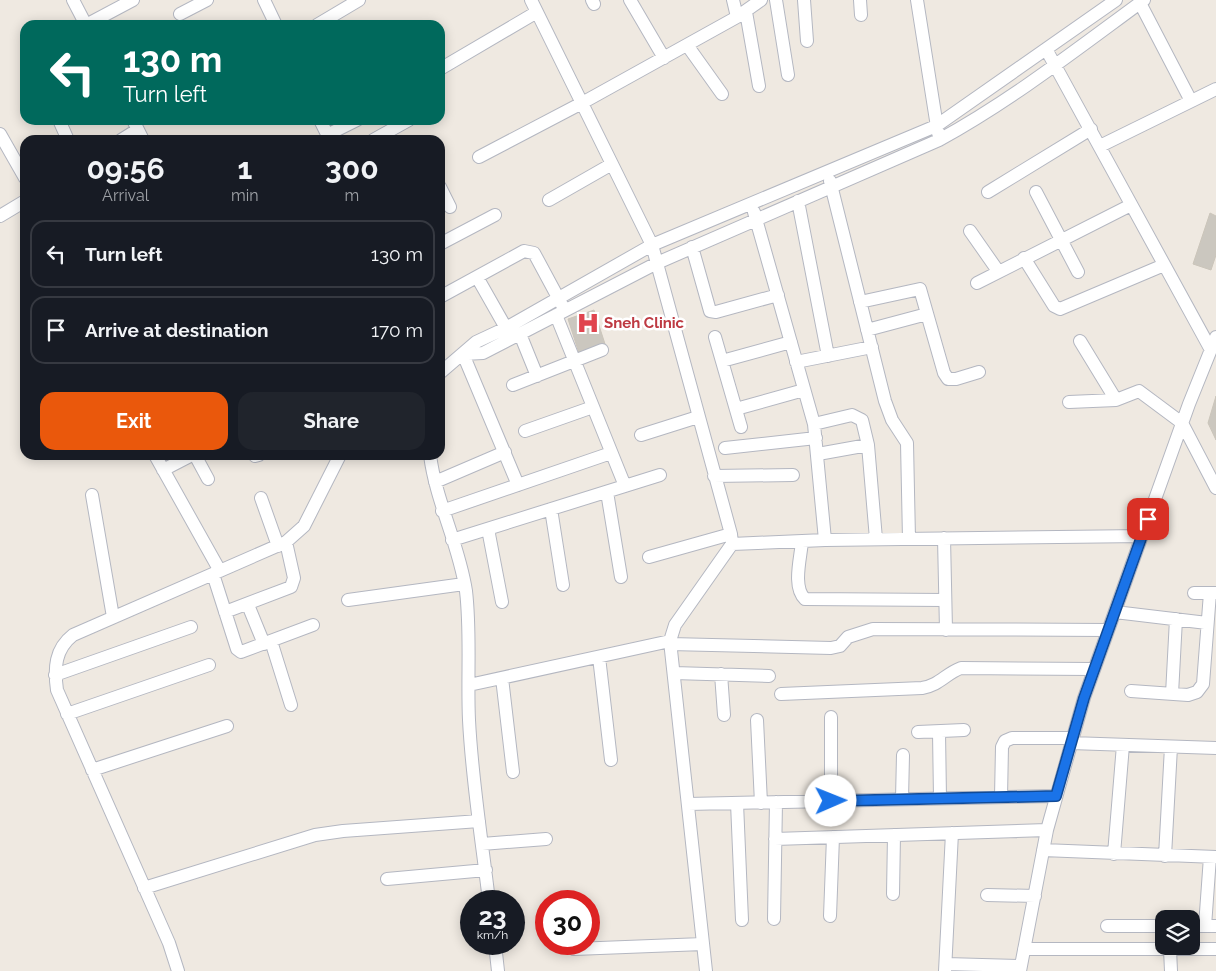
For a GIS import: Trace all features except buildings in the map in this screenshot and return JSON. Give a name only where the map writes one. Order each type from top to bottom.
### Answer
[{"type":"street","points":[[73,0],[83,20]]},
{"type":"street","points":[[95,20],[133,0]]},
{"type":"street","points":[[180,14],[207,0]]},
{"type":"street","points":[[264,0],[274,20]]},
{"type":"street","points":[[325,20],[359,0]]},
{"type":"street","points":[[531,0],[652,245],[731,539],[675,625],[670,643],[706,971]]},
{"type":"street","points":[[630,0],[664,58]]},
{"type":"street","points":[[733,0],[741,15],[759,86]]},
{"type":"street","points":[[478,157],[688,45],[741,15],[761,0]]},
{"type":"street","points":[[776,0],[788,75]]},
{"type":"street","points":[[804,0],[808,41]]},
{"type":"street","points":[[860,0],[861,15]]},
{"type":"street","points":[[917,0],[939,140]]},
{"type":"street","points":[[445,369],[476,342],[506,328],[652,245],[936,126],[1116,0]]},
{"type":"street","points":[[463,354],[482,353],[657,262],[939,140],[976,120],[1056,65],[1142,1],[1191,101]]},
{"type":"street","points":[[445,65],[537,12]]},
{"type":"street","points":[[688,45],[722,94]]},
{"type":"street","points":[[1046,49],[1211,350]]},
{"type":"street","points":[[1100,146],[1216,89]]},
{"type":"street","points":[[331,135],[348,125]]},
{"type":"street","points":[[381,135],[400,125]]},
{"type":"street","points":[[988,192],[1091,129]]},
{"type":"street","points":[[0,134],[20,169]]},
{"type":"street","points":[[549,200],[612,164]]},
{"type":"street","points":[[827,171],[892,420],[907,443],[909,539]]},
{"type":"street","points":[[1036,192],[1078,272]]},
{"type":"street","points":[[445,197],[450,207]]},
{"type":"street","points":[[798,202],[828,356]]},
{"type":"street","points":[[751,203],[814,424],[825,540]]},
{"type":"street","points":[[0,216],[20,204]]},
{"type":"street","points":[[977,283],[1131,205]]},
{"type":"street","points":[[445,241],[496,215]]},
{"type":"street","points":[[970,231],[998,271]]},
{"type":"street","points":[[692,247],[710,311],[716,312],[778,295]]},
{"type":"street","points":[[445,294],[524,251],[529,250],[534,253],[558,298],[560,313],[574,362],[625,486]]},
{"type":"street","points":[[1024,258],[1054,306],[1060,309],[1164,265]]},
{"type":"street","points":[[477,277],[506,328]]},
{"type":"street","points":[[860,302],[920,289],[944,373],[948,379],[956,379],[979,372]]},
{"type":"street","points":[[867,330],[927,314]]},
{"type":"street","points":[[520,334],[537,376]]},
{"type":"street","points":[[715,337],[741,427]]},
{"type":"street","points":[[952,833],[945,968],[1021,969],[1047,830],[1072,740],[1094,669],[1182,423],[1216,337]]},
{"type":"street","points":[[1080,341],[1116,400]]},
{"type":"street","points":[[722,361],[791,342]]},
{"type":"street","points":[[796,362],[872,348]]},
{"type":"street","points":[[513,385],[602,350]]},
{"type":"street","points":[[463,354],[518,485]]},
{"type":"street","points":[[736,409],[804,390]]},
{"type":"street","points":[[1069,402],[1116,400],[1139,391],[1182,423],[1216,488]]},
{"type":"street","points":[[526,431],[593,407]]},
{"type":"street","points":[[814,424],[852,415],[858,416],[862,420],[868,445],[876,539]]},
{"type":"street","points":[[641,436],[698,417]]},
{"type":"street","points":[[725,448],[816,438]]},
{"type":"street","points":[[818,454],[868,445]]},
{"type":"street","points":[[434,482],[505,452]]},
{"type":"street","points":[[442,511],[611,452]]},
{"type":"street","points":[[158,460],[217,572],[225,612],[237,649],[240,652],[313,625]]},
{"type":"street","points":[[164,470],[184,460]]},
{"type":"street","points":[[197,460],[208,479]]},
{"type":"street","points":[[178,971],[144,888],[57,690],[55,675],[60,648],[73,635],[282,544],[304,526],[337,460]]},
{"type":"street","points":[[431,460],[434,482],[464,584],[469,618],[470,748],[488,890]]},
{"type":"street","points":[[452,540],[660,474]]},
{"type":"street","points":[[714,476],[793,475]]},
{"type":"street","points":[[606,492],[621,577]]},
{"type":"street","points":[[92,495],[113,617]]},
{"type":"street","points":[[225,612],[291,587],[293,583],[282,544],[260,498]]},
{"type":"street","points":[[550,509],[563,585]]},
{"type":"street","points":[[488,529],[502,602]]},
{"type":"street","points":[[648,557],[731,539],[802,541],[1142,536]]},
{"type":"street","points":[[944,538],[946,630]]},
{"type":"street","points":[[802,541],[798,586],[800,594],[805,599],[945,600]]},
{"type":"street","points":[[348,600],[464,584]]},
{"type":"street","points":[[1131,691],[1188,695],[1197,692],[1210,678],[1207,623],[1213,593],[1194,593]]},
{"type":"street","points":[[248,604],[268,643],[291,705]]},
{"type":"street","points":[[1115,612],[1207,623]]},
{"type":"street","points":[[1172,694],[1176,619]]},
{"type":"street","points":[[55,675],[191,627]]},
{"type":"street","points":[[469,685],[670,643],[831,648],[840,646],[848,637],[872,629],[1108,630]]},
{"type":"street","points":[[599,657],[612,760]]},
{"type":"street","points":[[67,714],[209,666]]},
{"type":"street","points":[[781,694],[922,688],[934,686],[949,673],[961,668],[1094,669]]},
{"type":"street","points":[[674,673],[769,676]]},
{"type":"street","points":[[721,674],[724,714]]},
{"type":"street","points":[[502,678],[513,772]]},
{"type":"street","points":[[831,717],[831,801]]},
{"type":"street","points":[[758,720],[761,803]]},
{"type":"street","points":[[92,770],[227,726]]},
{"type":"street","points":[[918,732],[964,730]]},
{"type":"street","points":[[939,732],[940,798]]},
{"type":"street","points":[[1001,797],[1002,747],[1005,741],[1012,738],[1072,740],[1123,745],[1216,748]]},
{"type":"street","points":[[1114,854],[1123,745]]},
{"type":"street","points":[[1165,856],[1171,746]]},
{"type":"street","points":[[902,799],[903,756]]},
{"type":"street","points":[[688,804],[1056,796]]},
{"type":"street","points":[[774,919],[776,802]]},
{"type":"street","points":[[737,803],[742,920]]},
{"type":"street","points":[[144,888],[315,835],[344,831],[479,821]]},
{"type":"street","points":[[776,839],[1047,830]]},
{"type":"street","points":[[893,894],[894,835]]},
{"type":"street","points":[[830,916],[834,837]]},
{"type":"street","points":[[482,844],[546,839]]},
{"type":"street","points":[[1043,850],[1213,857],[1211,926]]},
{"type":"street","points":[[387,879],[486,870]]},
{"type":"street","points":[[987,895],[1034,896]]},
{"type":"street","points":[[1107,926],[1155,926]]},
{"type":"street","points":[[600,948],[703,944]]},
{"type":"street","points":[[1200,948],[1216,948]]},
{"type":"street","points":[[1024,950],[1155,949]]},
{"type":"street","points":[[496,955],[498,971]]},
{"type":"street","points":[[1170,955],[1171,971]]},
{"type":"place","name":"Sneh Clinic","points":[[588,323]]},
{"type":"route","points":[[831,801],[1056,796],[1084,698],[1148,519]]}]
